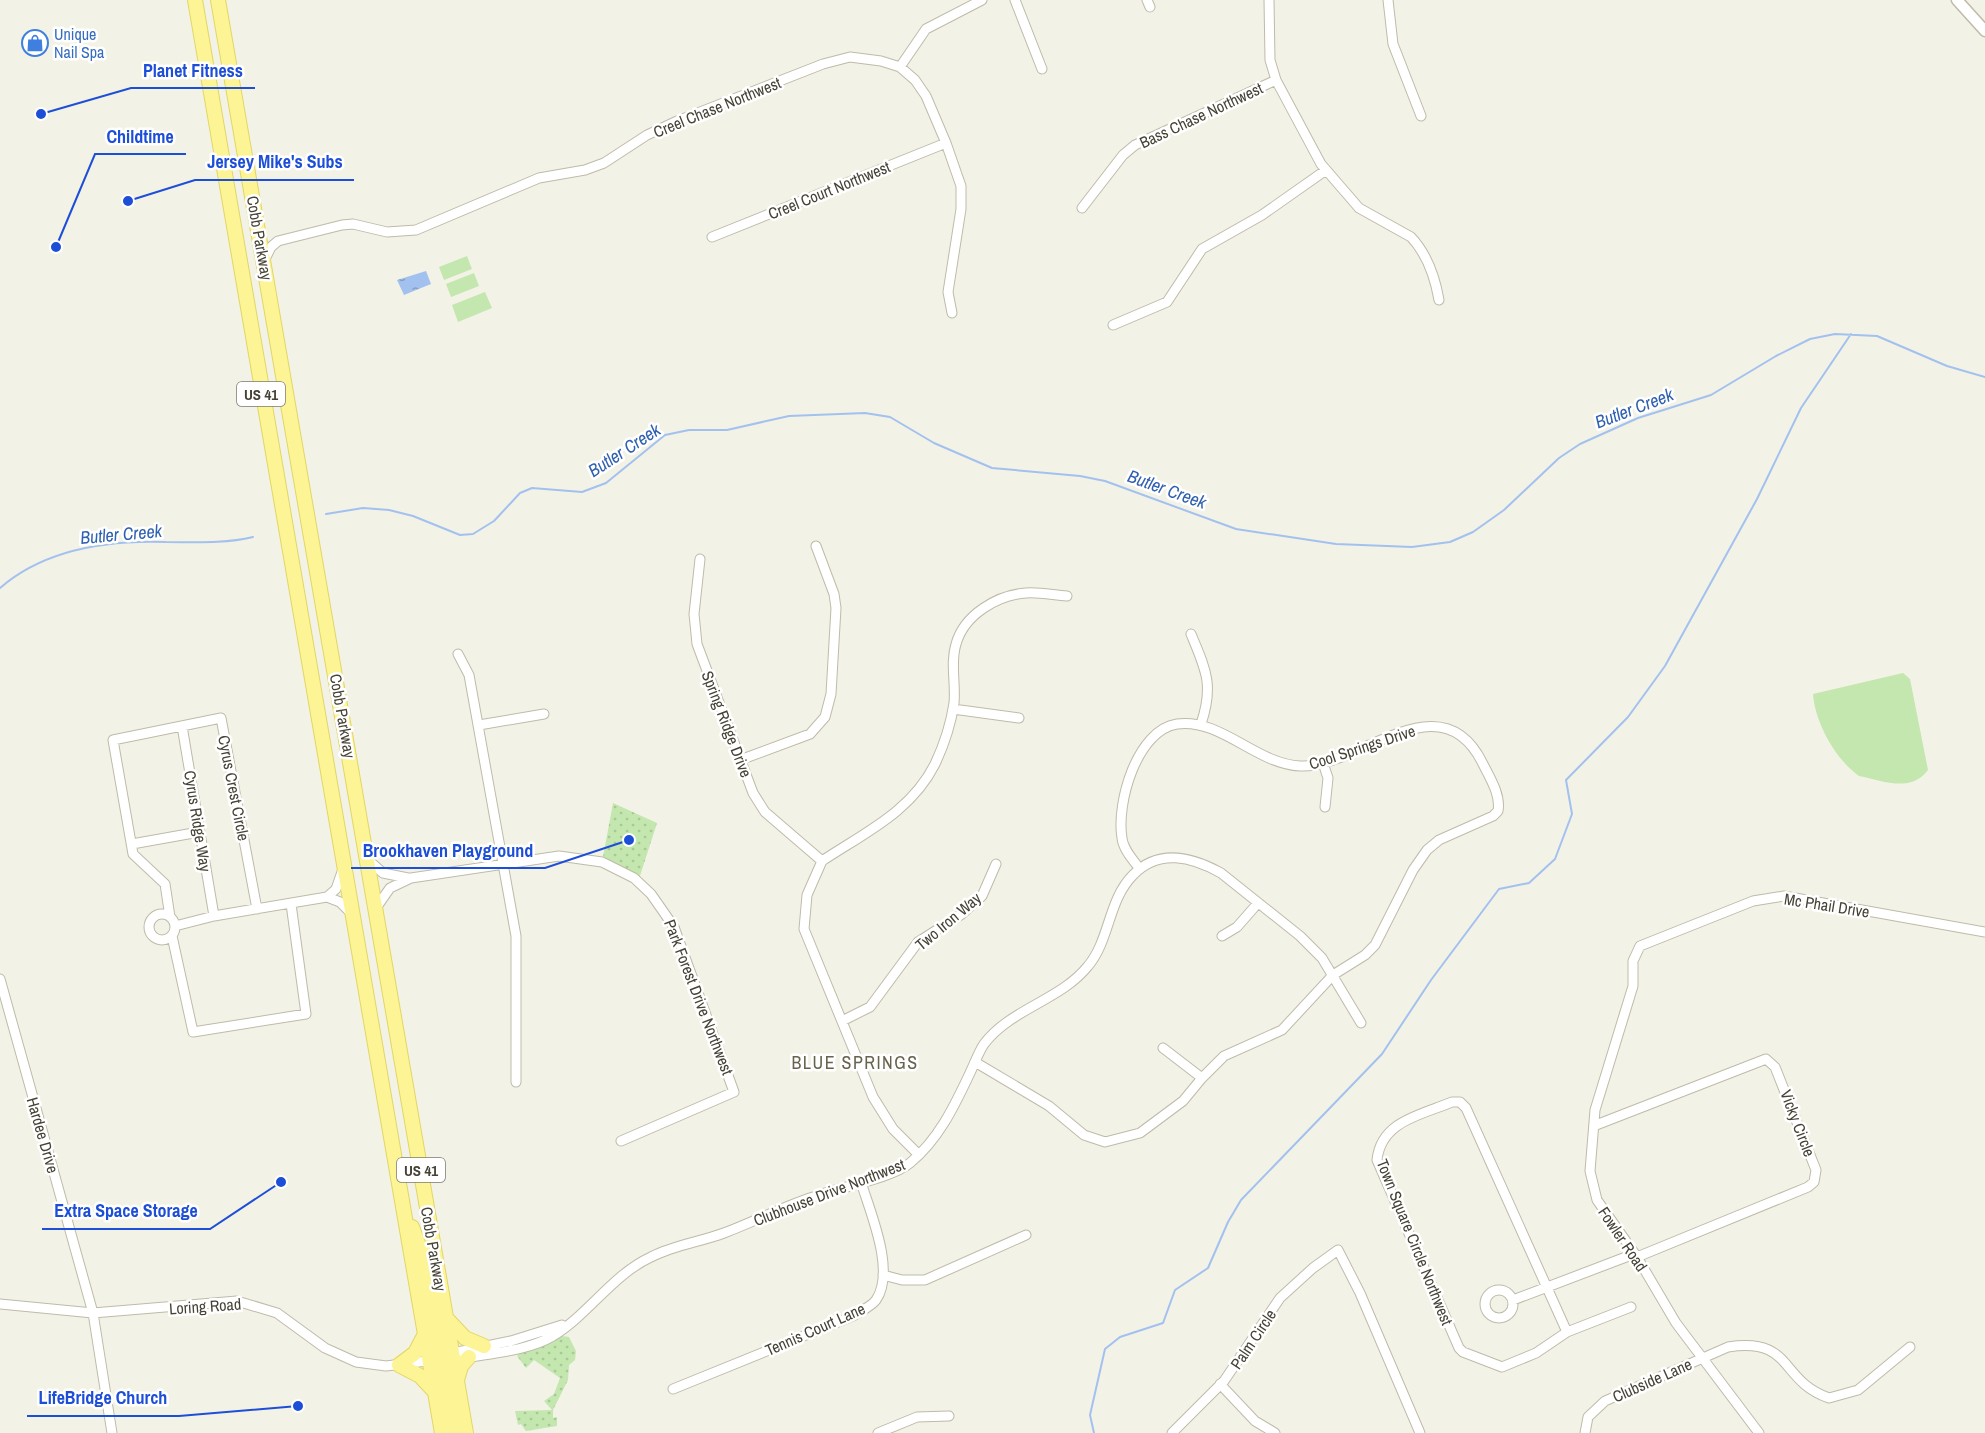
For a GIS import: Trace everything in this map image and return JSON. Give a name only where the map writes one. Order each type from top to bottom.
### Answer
[{"type":"main road","name":"Cobb Parkway","points":[[195,0],[425,1334],[444,1358],[457,1382],[466,1433]]},
{"type":"main road","name":"Cobb Parkway","points":[[218,0],[446,1318],[444,1358],[435,1392],[442,1433]]},
{"type":"main road","points":[[404,1212],[423,1257],[444,1358],[454,1433]]},
{"type":"main road","points":[[446,1318],[465,1338],[484,1346]]},
{"type":"main road","points":[[425,1334],[415,1353],[399,1365],[420,1376],[435,1392]]},
{"type":"main road","points":[[457,1382],[461,1366],[469,1357]]},
{"type":"street","points":[[952,313],[948,292],[961,209],[961,186],[926,96],[915,80],[900,67],[926,29],[982,0]]},
{"type":"street","points":[[1015,0],[1042,69]]},
{"type":"street","points":[[1269,0],[1270,60],[1287,104],[1326,170],[1359,208],[1411,237],[1418,244],[1429,264],[1439,300]]},
{"type":"street","points":[[1388,0],[1393,44],[1421,116]]},
{"type":"street","points":[[1957,0],[1985,31]]},
{"type":"street","name":"Creel Chase Northwest","points":[[264,261],[271,247],[278,241],[332,227],[353,224],[387,232],[416,230],[539,178],[585,170],[604,163],[647,135],[823,64],[850,57],[881,61],[900,67]]},
{"type":"street","name":"Bass Chase Northwest","points":[[1082,208],[1123,155],[1135,145],[1276,80]]},
{"type":"street","name":"Creel Court Northwest","points":[[712,237],[945,142]]},
{"type":"street","points":[[1113,325],[1167,302],[1202,249],[1262,215],[1326,170]]},
{"type":"street","points":[[740,760],[810,734],[825,717],[831,694],[836,608],[831,583],[816,546]]},
{"type":"street","name":"Spring Ridge Drive","points":[[700,559],[694,614],[697,644],[753,793],[765,812],[822,861]]},
{"type":"street","points":[[918,1154],[893,1129],[873,1097],[804,929],[807,896],[822,861],[885,822],[920,786],[934,765],[946,736],[953,709],[956,644],[965,625],[980,609],[1023,593],[1067,596]]},
{"type":"street","points":[[1140,868],[1127,852],[1121,837],[1126,794],[1137,756],[1151,737],[1164,729],[1179,724],[1201,724],[1209,694],[1209,678],[1191,634]]},
{"type":"street","points":[[458,654],[469,675],[516,936],[518,961],[516,1082]]},
{"type":"street","points":[[953,709],[1019,718]]},
{"type":"street","points":[[479,725],[544,714]]},
{"type":"street","name":"Cyrus Crest Circle","points":[[257,909],[221,718],[113,740],[133,854],[165,884],[193,1032],[306,1014],[291,904]]},
{"type":"street","name":"Cool Springs Drive","points":[[975,1062],[1048,1106],[1084,1135],[1105,1142],[1140,1133],[1183,1101],[1224,1056],[1282,1030],[1333,975],[1365,955],[1375,945],[1413,870],[1426,850],[1439,840],[1488,819],[1496,813],[1499,805],[1495,789],[1478,754],[1458,736],[1435,727],[1404,731],[1311,766],[1287,765],[1201,724]]},
{"type":"street","name":"Cyrus Ridge Way","points":[[182,726],[214,916]]},
{"type":"street","points":[[1323,763],[1328,784],[1325,807]]},
{"type":"street","points":[[132,844],[199,831]]},
{"type":"street","name":"Park Forest Drive Northwest","points":[[376,909],[390,888],[411,878],[559,856],[589,859],[614,867],[634,879],[651,894],[674,927],[734,1092],[621,1141]]},
{"type":"street","name":"Clubhouse Drive Northwest","points":[[444,1358],[469,1357],[533,1343],[553,1336],[620,1278],[650,1257],[727,1232],[772,1211],[909,1164],[936,1136],[984,1044],[1010,1021],[1071,981],[1089,965],[1124,886],[1140,868],[1168,857],[1196,860],[1221,873],[1300,936],[1322,958],[1360,1023]]},
{"type":"street","name":"Park Forest Drive Northwest","points":[[368,860],[382,873],[411,878]]},
{"type":"street","name":"Two Iron Way","points":[[842,1021],[870,1007],[918,942],[962,914],[982,896],[996,864]]},
{"type":"street","points":[[170,917],[156,916],[150,929],[159,940],[174,931],[214,916],[327,897],[336,889],[344,867]]},
{"type":"street","name":"Mc Phail Drive","points":[[1640,946],[1753,902],[1784,896],[1985,932]]},
{"type":"street","points":[[327,897],[340,902],[352,914]]},
{"type":"street","points":[[1222,936],[1237,927],[1258,903]]},
{"type":"street","name":"Fowler Road","points":[[1640,946],[1633,961],[1633,986],[1595,1110],[1596,1125],[1590,1152],[1590,1171],[1597,1200],[1636,1256],[1676,1323],[1759,1433]]},
{"type":"street","name":"Hardee Drive","points":[[0,979],[93,1313],[112,1433]]},
{"type":"street","points":[[1163,1048],[1202,1078]]},
{"type":"street","name":"Vicky Circle","points":[[1596,1125],[1766,1059],[1775,1067],[1816,1170],[1814,1182],[1808,1186],[1636,1256]]},
{"type":"street","name":"Town Square Circle Northwest","points":[[1567,1332],[1466,1108],[1460,1102],[1452,1102],[1392,1128],[1386,1133],[1377,1160],[1459,1348],[1471,1356],[1502,1367],[1536,1353],[1567,1332],[1631,1306]]},
{"type":"street","name":"Tennis Court Lane","points":[[673,1389],[853,1316],[875,1302],[884,1283],[881,1250],[861,1182]]},
{"type":"street","points":[[883,1275],[902,1280],[926,1280],[1026,1235]]},
{"type":"street","name":"Palm Circle","points":[[1172,1433],[1220,1384],[1280,1298],[1313,1268],[1338,1250],[1360,1293],[1420,1433]]},
{"type":"street","points":[[1513,1300],[1636,1256]]},
{"type":"street","name":"Loring Road","points":[[0,1304],[93,1313],[228,1301],[249,1303],[277,1314],[325,1348],[345,1359],[366,1365],[399,1365],[444,1358]]},
{"type":"street","name":"Clubhouse Drive Northwest","points":[[444,1358],[568,1324]]},
{"type":"street","name":"Clubside Lane","points":[[1585,1433],[1588,1417],[1605,1401],[1728,1347],[1750,1344],[1765,1346],[1778,1355],[1803,1385],[1829,1398],[1858,1390],[1910,1347]]},
{"type":"street","points":[[1220,1384],[1255,1421],[1275,1433]]},
{"type":"street","points":[[878,1433],[917,1417],[949,1416]]},
{"type":"green space","points":[[467,256],[472,269],[444,280],[439,267]]},
{"type":"green space","points":[[474,273],[479,286],[451,297],[446,284]]},
{"type":"green space","points":[[485,292],[492,308],[458,322],[452,305]]},
{"type":"green space","points":[[1903,673],[1910,679],[1928,770],[1913,781],[1896,784],[1859,776],[1834,750],[1822,728],[1813,694]]},
{"type":"green space","points":[[613,803],[657,823],[638,882],[603,857]]},
{"type":"green space","points":[[562,1336],[569,1337],[576,1351],[575,1360],[569,1365],[568,1380],[553,1410],[553,1418],[557,1417],[557,1426],[526,1431],[521,1424],[518,1425],[515,1411],[552,1410],[544,1401],[554,1394],[560,1378],[534,1360],[526,1368],[517,1356],[523,1350]]},
{"type":"water","points":[[426,271],[431,284],[404,295],[397,280]]},
{"type":"waterway","name":"Butler Creek","points":[[326,514],[363,508],[389,510],[413,516],[460,535],[473,534],[494,521],[520,493],[532,488],[582,492],[606,483],[665,435],[689,430],[727,430],[789,416],[865,413],[890,417],[934,443],[992,468],[1080,476],[1105,481],[1236,529],[1336,544],[1412,547],[1450,542],[1473,532],[1504,510],[1559,458],[1580,444],[1638,418],[1711,395],[1776,356],[1810,339],[1835,334],[1877,336],[1947,366],[1985,377]]},
{"type":"waterway","points":[[1094,1433],[1090,1415],[1105,1349],[1120,1337],[1163,1323],[1175,1290],[1208,1268],[1228,1222],[1241,1200],[1382,1054],[1431,980],[1499,889],[1529,883],[1555,859],[1572,814],[1566,780],[1628,717],[1665,666],[1757,499],[1801,408],[1851,334]]},
{"type":"waterway","name":"Butler Creek","points":[[0,588],[37,564],[99,545],[144,542],[220,542],[253,537]]},
{"type":"place","name":"Unique Nail Spa","points":[[35,43]]},
{"type":"place","name":"Planet Fitness","points":[[41,114]]},
{"type":"place","name":"Jersey Mike's Subs","points":[[128,201]]},
{"type":"place","name":"Childtime","points":[[56,247]]},
{"type":"place","name":"Brookhaven Playground","points":[[629,840]]},
{"type":"place","name":"Extra Space Storage","points":[[281,1182]]},
{"type":"place","name":"LifeBridge Church","points":[[298,1406]]},
{"type":"district","name":"BLUE SPRINGS","points":[[855,1062]]}]
